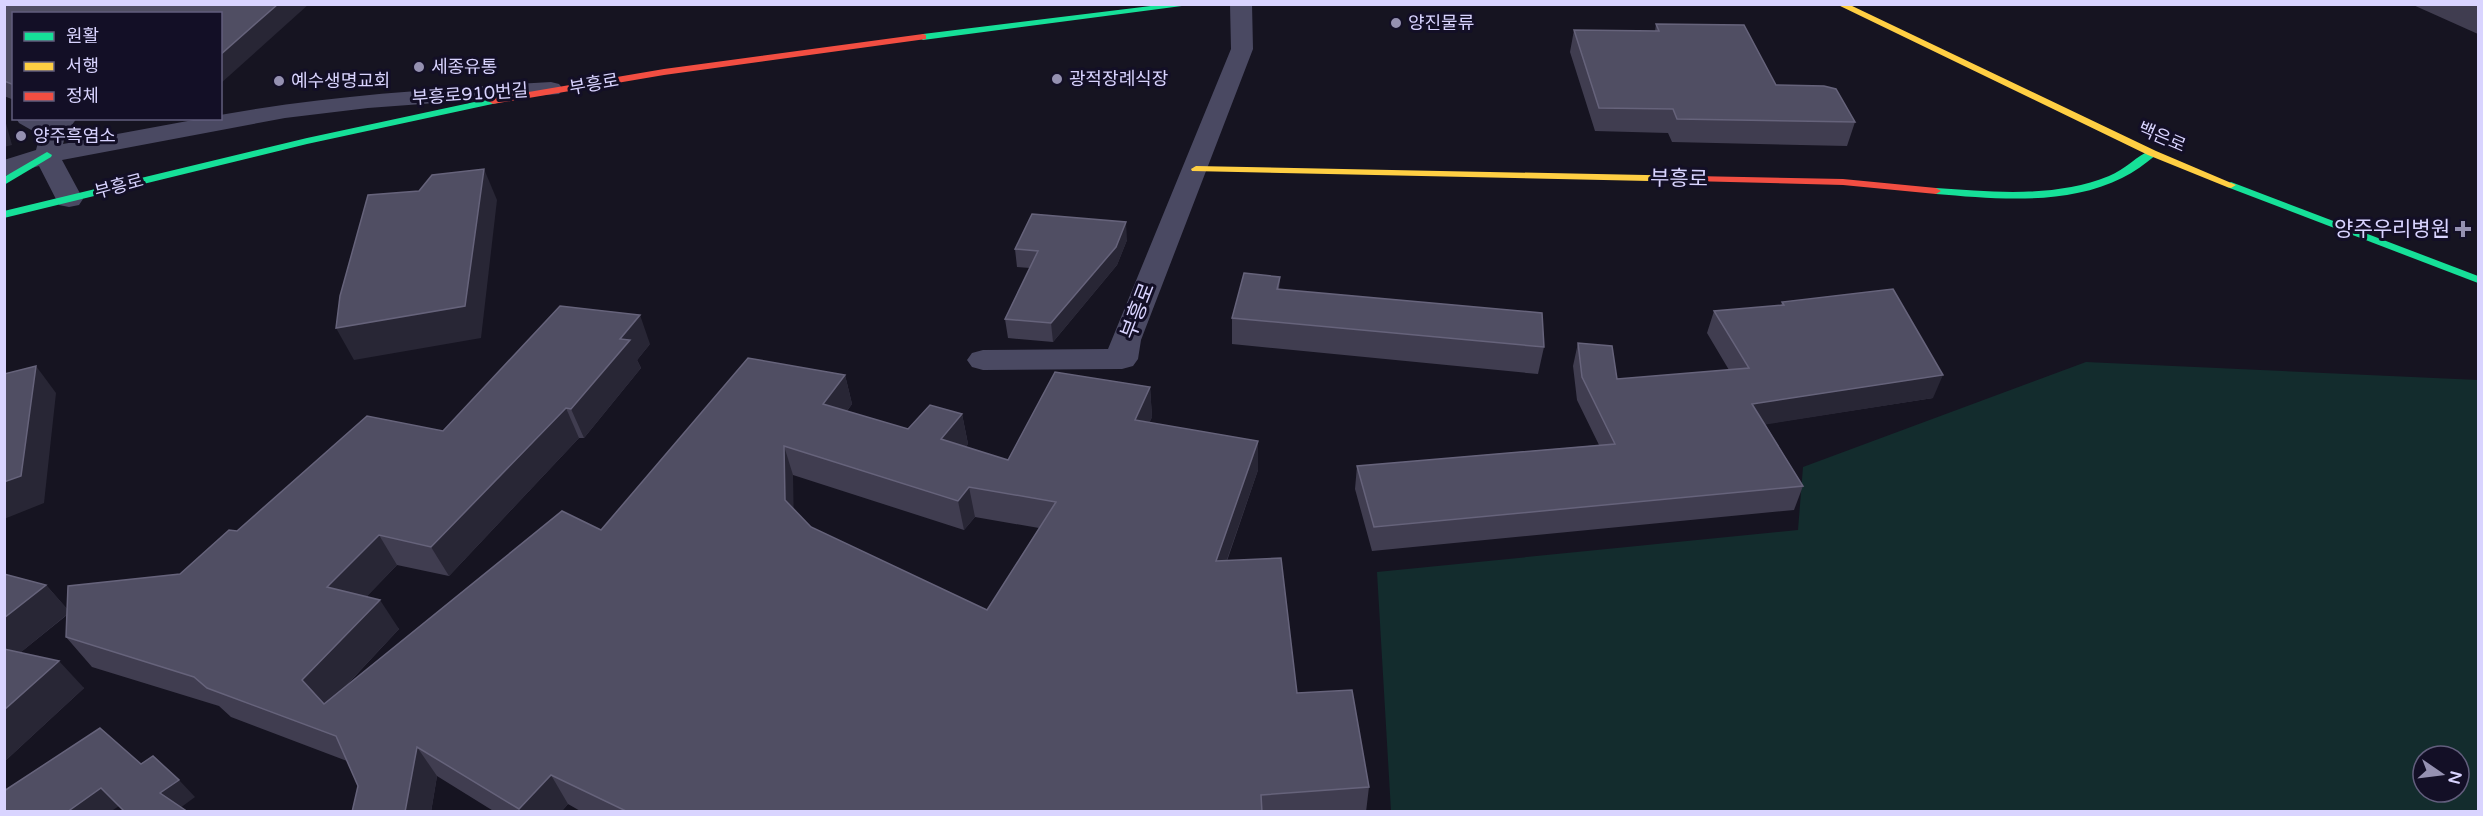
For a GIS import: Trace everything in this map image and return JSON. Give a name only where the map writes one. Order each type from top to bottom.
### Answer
[{"type":"main road","name":"부흥로","points":[[4,215],[269,148],[492,101],[786,54],[1193,4]]},
{"type":"main road","name":"백은로","points":[[1836,4],[2152,153],[2293,211],[2478,280]]},
{"type":"main road","points":[[1900,16],[2057,109]]},
{"type":"main road","points":[[4,182],[55,135]]},
{"type":"main road","name":"부흥로","points":[[1196,169],[1843,182],[1946,193],[2043,192],[2110,179],[2152,153]]},
{"type":"street","name":"부흥로","points":[[983,360],[1122,359],[1125,340],[1196,169],[1242,49],[1241,4]]},
{"type":"street","name":"부흥로910번길","points":[[222,118],[368,101],[574,88]]},
{"type":"street","points":[[29,120],[55,135],[69,199]]},
{"type":"street","name":"부흥로910번길","points":[[4,168],[55,135],[199,120]]},
{"type":"green space","points":[[2086,362],[2478,380],[2478,811],[1391,811],[1377,572],[1798,530],[1803,467]]},
{"type":"building","points":[[4,4],[278,4],[222,53],[222,12],[12,12],[12,84],[4,81]]},
{"type":"building","points":[[1656,24],[1744,25],[1776,85],[1824,86],[1836,89],[1855,122],[1677,119],[1673,109],[1599,108],[1574,30],[1659,31]]},
{"type":"building","points":[[484,169],[465,306],[336,328],[340,296],[368,195],[419,191],[432,175]]},
{"type":"building","points":[[1032,214],[1126,222],[1116,247],[1051,323],[1005,319],[1038,251],[1015,249]]},
{"type":"building","points":[[1244,273],[1280,277],[1277,289],[1542,313],[1544,347],[1232,318]]},
{"type":"building","points":[[1893,289],[1943,375],[1752,404],[1803,486],[1374,527],[1357,466],[1615,444],[1582,377],[1578,343],[1612,346],[1617,379],[1749,368],[1714,311],[1784,305],[1782,302]]},
{"type":"building","points":[[560,306],[640,315],[620,339],[630,340],[571,409],[566,408],[431,547],[379,535],[327,587],[380,600],[302,680],[324,704],[562,511],[601,530],[748,358],[845,375],[823,404],[908,429],[930,405],[962,414],[941,439],[1008,460],[1055,372],[1150,387],[1135,420],[1258,441],[1216,561],[1281,558],[1297,693],[1352,690],[1369,787],[1261,795],[1262,812],[625,812],[551,775],[519,809],[417,747],[405,812],[352,812],[358,786],[336,736],[207,688],[194,677],[66,637],[68,586],[180,574],[229,530],[237,531],[367,416],[443,431]],"holes":[[[784,446],[958,501],[969,487],[1056,502],[987,610],[811,527],[785,500]]]},
{"type":"building","points":[[36,366],[21,476],[4,482],[4,374]]},
{"type":"building","points":[[4,574],[46,585],[4,618]]},
{"type":"building","points":[[4,649],[59,661],[4,710]]},
{"type":"building","points":[[100,728],[141,764],[153,756],[179,780],[160,793],[188,812],[125,812],[101,788],[67,812],[4,812],[4,791]]},
{"type":"traffic: fast","points":[[923,37],[1193,4]]},
{"type":"traffic: fast","points":[[4,215],[307,141],[493,101]]},
{"type":"traffic: fast","points":[[1936,191],[2026,194],[2073,190],[2114,178],[2152,153]]},
{"type":"traffic: fast","points":[[4,182],[47,155]]},
{"type":"traffic: fast","points":[[2231,185],[2478,280]]},
{"type":"traffic: slow","points":[[1840,4],[2152,153],[2231,185]]},
{"type":"traffic: slow","points":[[1196,169],[1694,179]]},
{"type":"traffic: jam","points":[[493,101],[664,72],[923,37]]},
{"type":"traffic: jam","points":[[1694,179],[1843,182],[1936,191]]},
{"type":"place","name":"양진물류","points":[[1396,23]]},
{"type":"place","name":"세종유통","points":[[419,67]]},
{"type":"place","name":"광적장례식장","points":[[1057,79]]},
{"type":"place","name":"예수생명교회","points":[[279,81]]},
{"type":"place","name":"양주흑염소","points":[[21,136]]},
{"type":"place","name":"양주우리병원","points":[[2463,229]]}]
